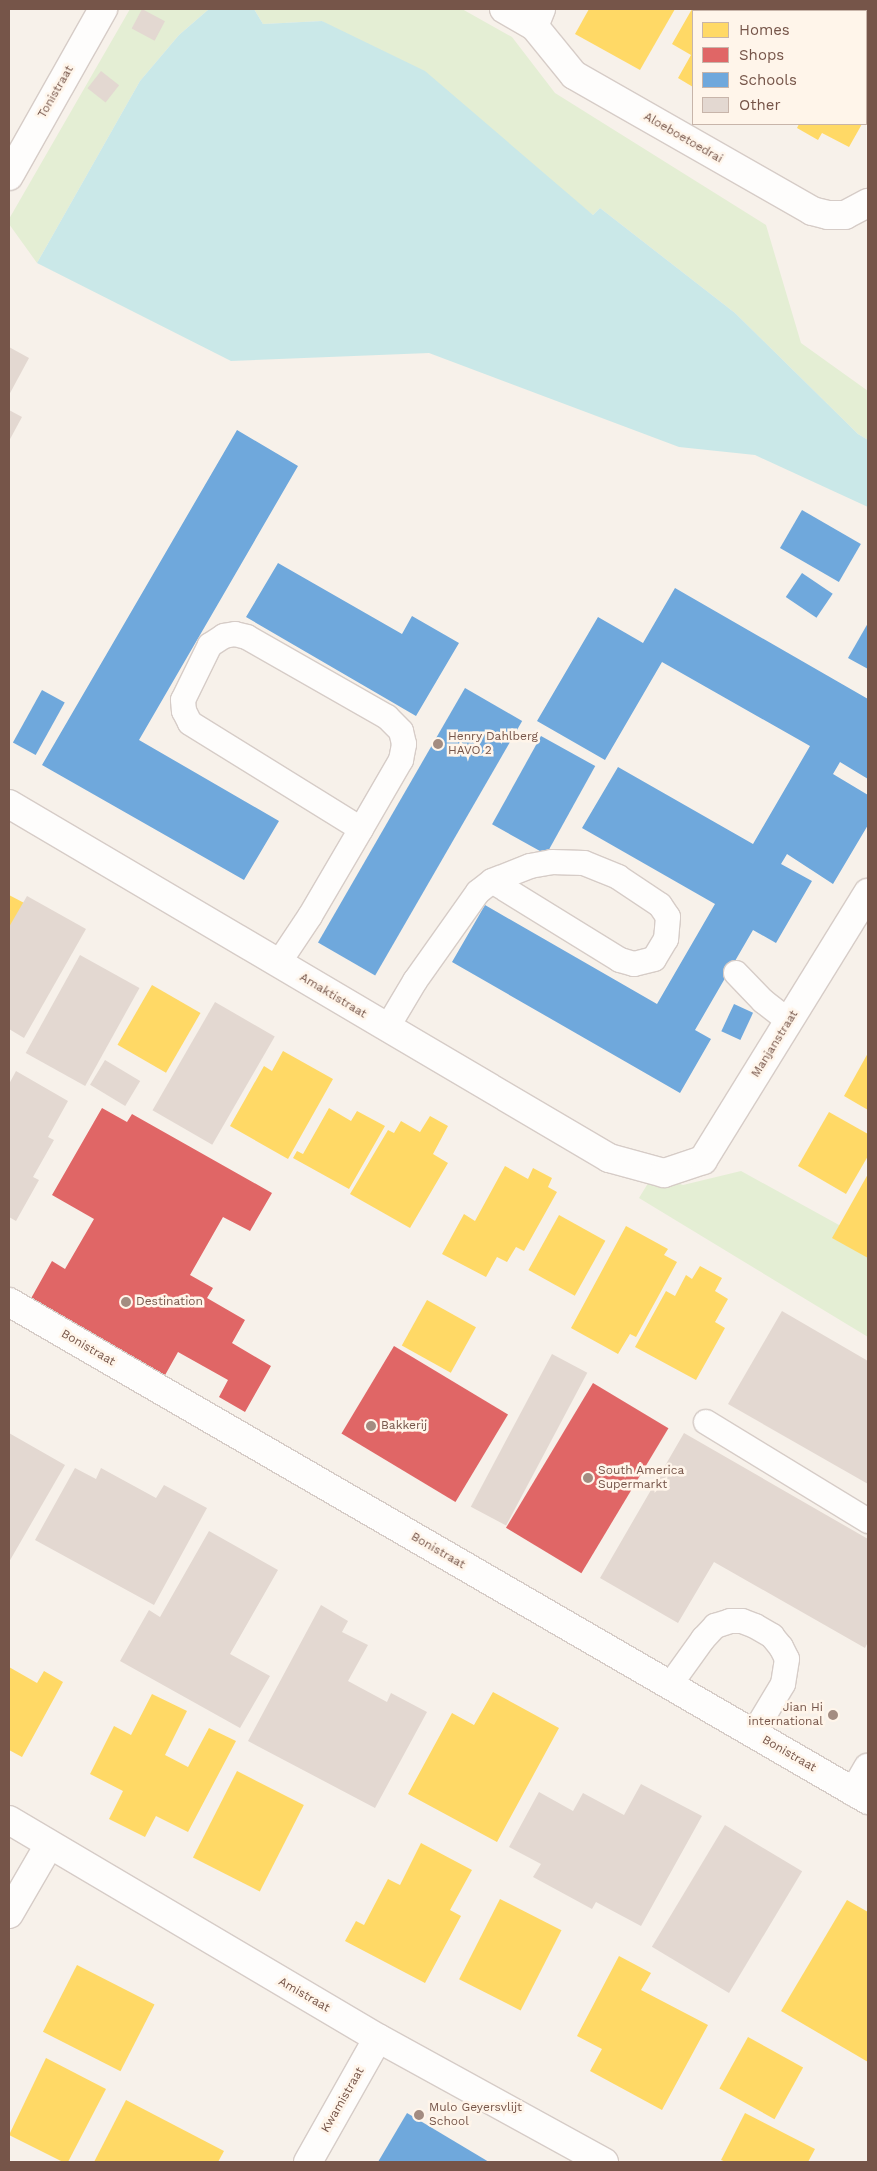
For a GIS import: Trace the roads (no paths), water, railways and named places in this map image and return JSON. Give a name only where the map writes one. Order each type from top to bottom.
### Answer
[{"type":"street","name":"Tonistraat","points":[[9,176],[104,9]]},
{"type":"street","points":[[504,9],[537,17]]},
{"type":"street","name":"Aloeboetoedrai","points":[[537,17],[574,75],[812,211],[828,215],[845,215],[868,203]]},
{"type":"street","name":"Amaktistraat","points":[[9,804],[609,1158],[664,1173]]},
{"type":"street","name":"Manjanstraat","points":[[664,1173],[703,1160],[868,893]]},
{"type":"street","name":"Bonistraat","points":[[9,1302],[861,1796]]},
{"type":"street","points":[[861,1796],[868,1768]]},
{"type":"street","name":"Amistraat","points":[[9,1820],[378,2038],[604,2162]]},
{"type":"street","points":[[9,1914],[49,1845]]},
{"type":"street","name":"Kwamistraat","points":[[308,2162],[378,2038]]},
{"type":"lane","points":[[278,964],[310,916],[361,829],[400,760],[404,744],[401,731],[387,717],[247,637],[235,634],[224,636],[210,645],[183,700],[184,711],[190,723],[361,829]]},
{"type":"lane","points":[[387,1028],[415,981],[478,892],[492,881],[530,866],[552,862],[584,863],[618,877],[660,906],[668,917],[666,940],[654,959],[634,964],[620,960],[492,881]]},
{"type":"lane","points":[[736,973],[763,1001],[789,1021]]},
{"type":"lane","points":[[706,1422],[868,1521]]},
{"type":"lane","points":[[670,1685],[703,1639],[715,1626],[730,1621],[742,1621],[772,1636],[782,1647],[787,1659],[783,1684],[753,1734]]},
{"type":"water","points":[[209,9],[254,9],[263,24],[322,21],[425,71],[593,215],[600,208],[735,313],[858,434],[868,440],[868,507],[755,455],[679,447],[429,353],[231,361],[37,263],[140,81],[179,35]]},
{"type":"place","name":"Henry Dahlberg HAVO 2","points":[[438,744]]},
{"type":"place","name":"Destination","points":[[126,1302]]},
{"type":"place","name":"Bakkerij","points":[[371,1426]]},
{"type":"place","name":"South America Supermarkt","points":[[588,1478]]},
{"type":"place","name":"Jian Hi international","points":[[833,1715]]},
{"type":"place","name":"Mulo Geyersvlijt School","points":[[419,2115]]}]
